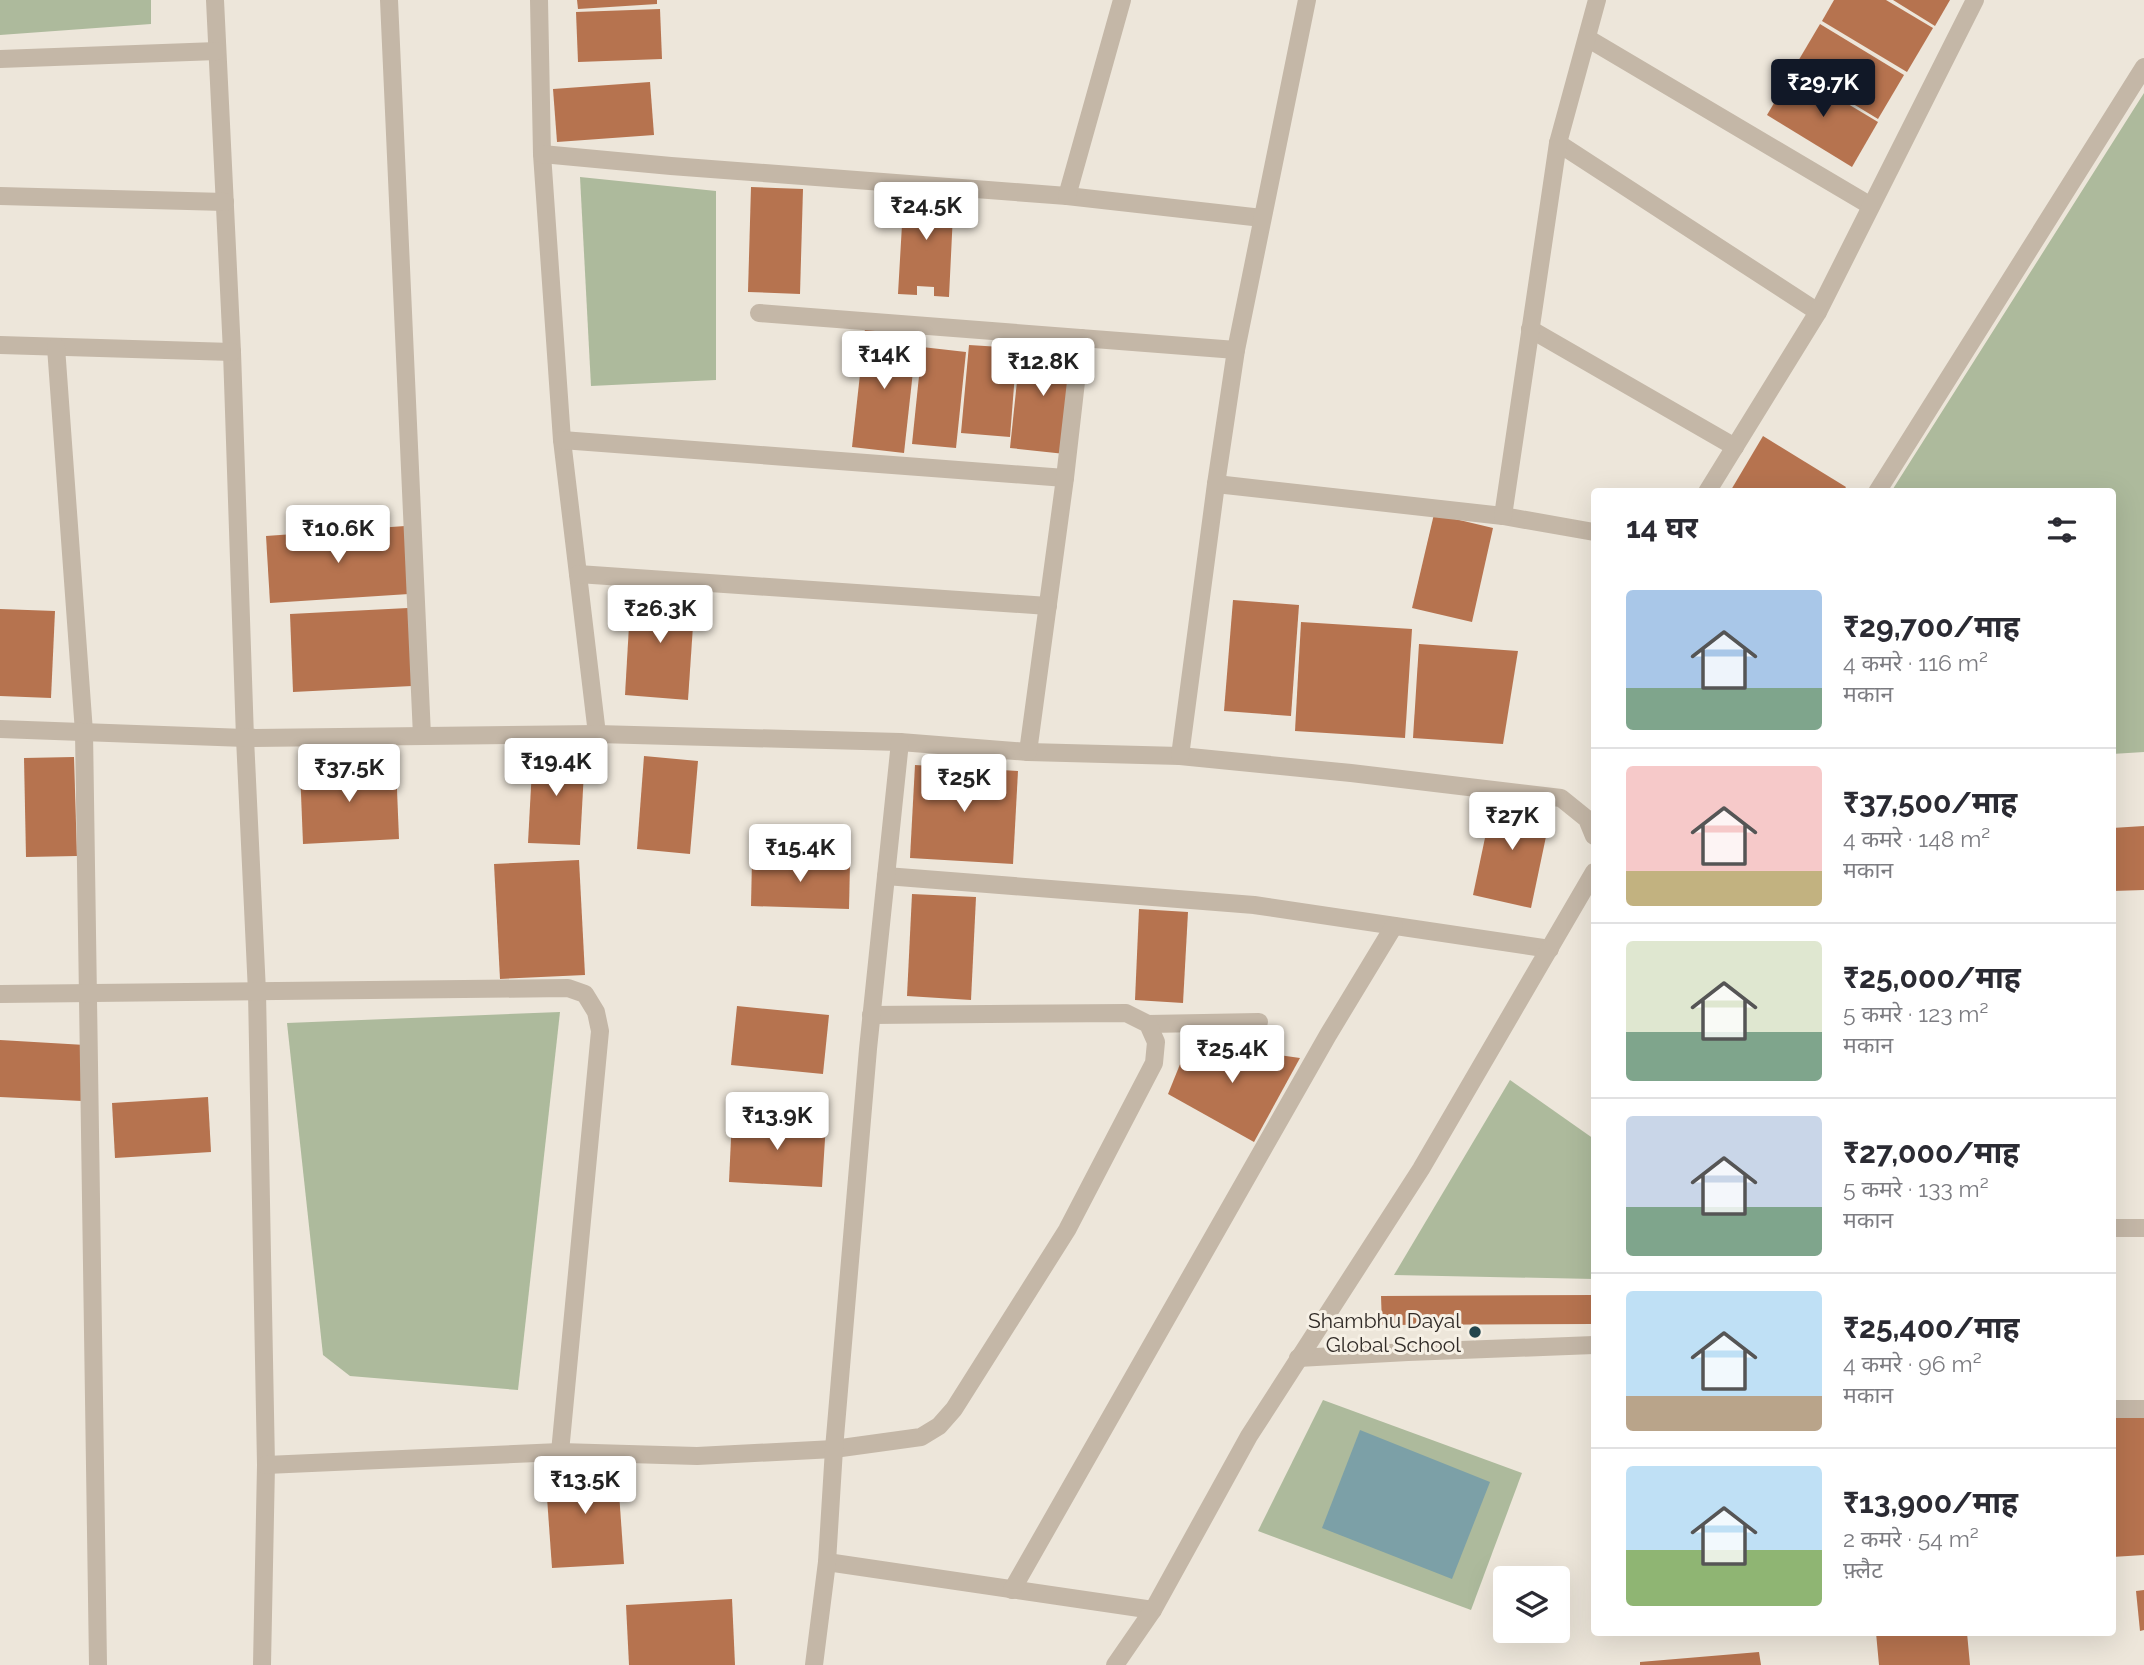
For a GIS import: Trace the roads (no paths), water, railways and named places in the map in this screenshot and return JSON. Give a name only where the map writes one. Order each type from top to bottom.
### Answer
[{"type":"street","points":[[215,0],[232,352],[244,738],[257,992],[266,1465],[262,1665]]},
{"type":"street","points":[[389,0],[422,736]]},
{"type":"street","points":[[539,0],[542,154],[562,440],[597,734]]},
{"type":"street","points":[[1067,196],[1122,0]]},
{"type":"street","points":[[1180,755],[1236,350],[1307,0]]},
{"type":"street","points":[[1503,516],[1558,143],[1597,0]]},
{"type":"street","points":[[1709,488],[1818,312],[1975,0]]},
{"type":"street","points":[[1587,38],[1871,206]]},
{"type":"street","points":[[0,60],[217,51]]},
{"type":"street","points":[[1880,488],[2144,67]]},
{"type":"street","points":[[1558,143],[1818,312]]},
{"type":"street","points":[[542,154],[1067,196],[1262,218]]},
{"type":"street","points":[[0,196],[225,202]]},
{"type":"street","points":[[760,313],[1236,350]]},
{"type":"street","points":[[1530,329],[1735,447]]},
{"type":"street","points":[[1028,752],[1082,338]]},
{"type":"street","points":[[0,345],[232,352]]},
{"type":"street","points":[[56,347],[84,732],[99,1665]]},
{"type":"street","points":[[562,440],[1065,478]]},
{"type":"street","points":[[1216,484],[1503,516],[1591,531]]},
{"type":"street","points":[[578,574],[1048,606]]},
{"type":"street","points":[[0,729],[244,738],[597,734],[900,742],[1028,752],[1180,755],[1351,772],[1561,798],[1587,819],[1591,829]]},
{"type":"street","points":[[814,1665],[827,1562],[871,1015],[900,742]]},
{"type":"street","points":[[886,876],[1254,905],[1549,950]]},
{"type":"street","points":[[1115,1665],[1153,1610],[1249,1436],[1421,1169],[1591,877]]},
{"type":"street","points":[[1012,1590],[1328,1035],[1394,926]]},
{"type":"street","points":[[0,994],[568,988],[585,994],[596,1012],[600,1031],[560,1452]]},
{"type":"street","points":[[871,1015],[1126,1013],[1148,1024],[1259,1022]]},
{"type":"street","points":[[266,1465],[560,1452],[697,1456],[834,1449],[921,1437],[939,1426],[954,1409],[1067,1230],[1154,1063],[1156,1042],[1148,1024]]},
{"type":"street","points":[[2116,1228],[2144,1228]]},
{"type":"street","points":[[1298,1358],[1591,1345]]},
{"type":"street","points":[[2116,1409],[2144,1409]]},
{"type":"street","points":[[827,1562],[1153,1610]]},
{"type":"water","points":[[1360,1430],[1490,1482],[1452,1579],[1322,1528]]},
{"type":"place","name":"Shambhu Dayal Global School","points":[[1475,1332]]}]
